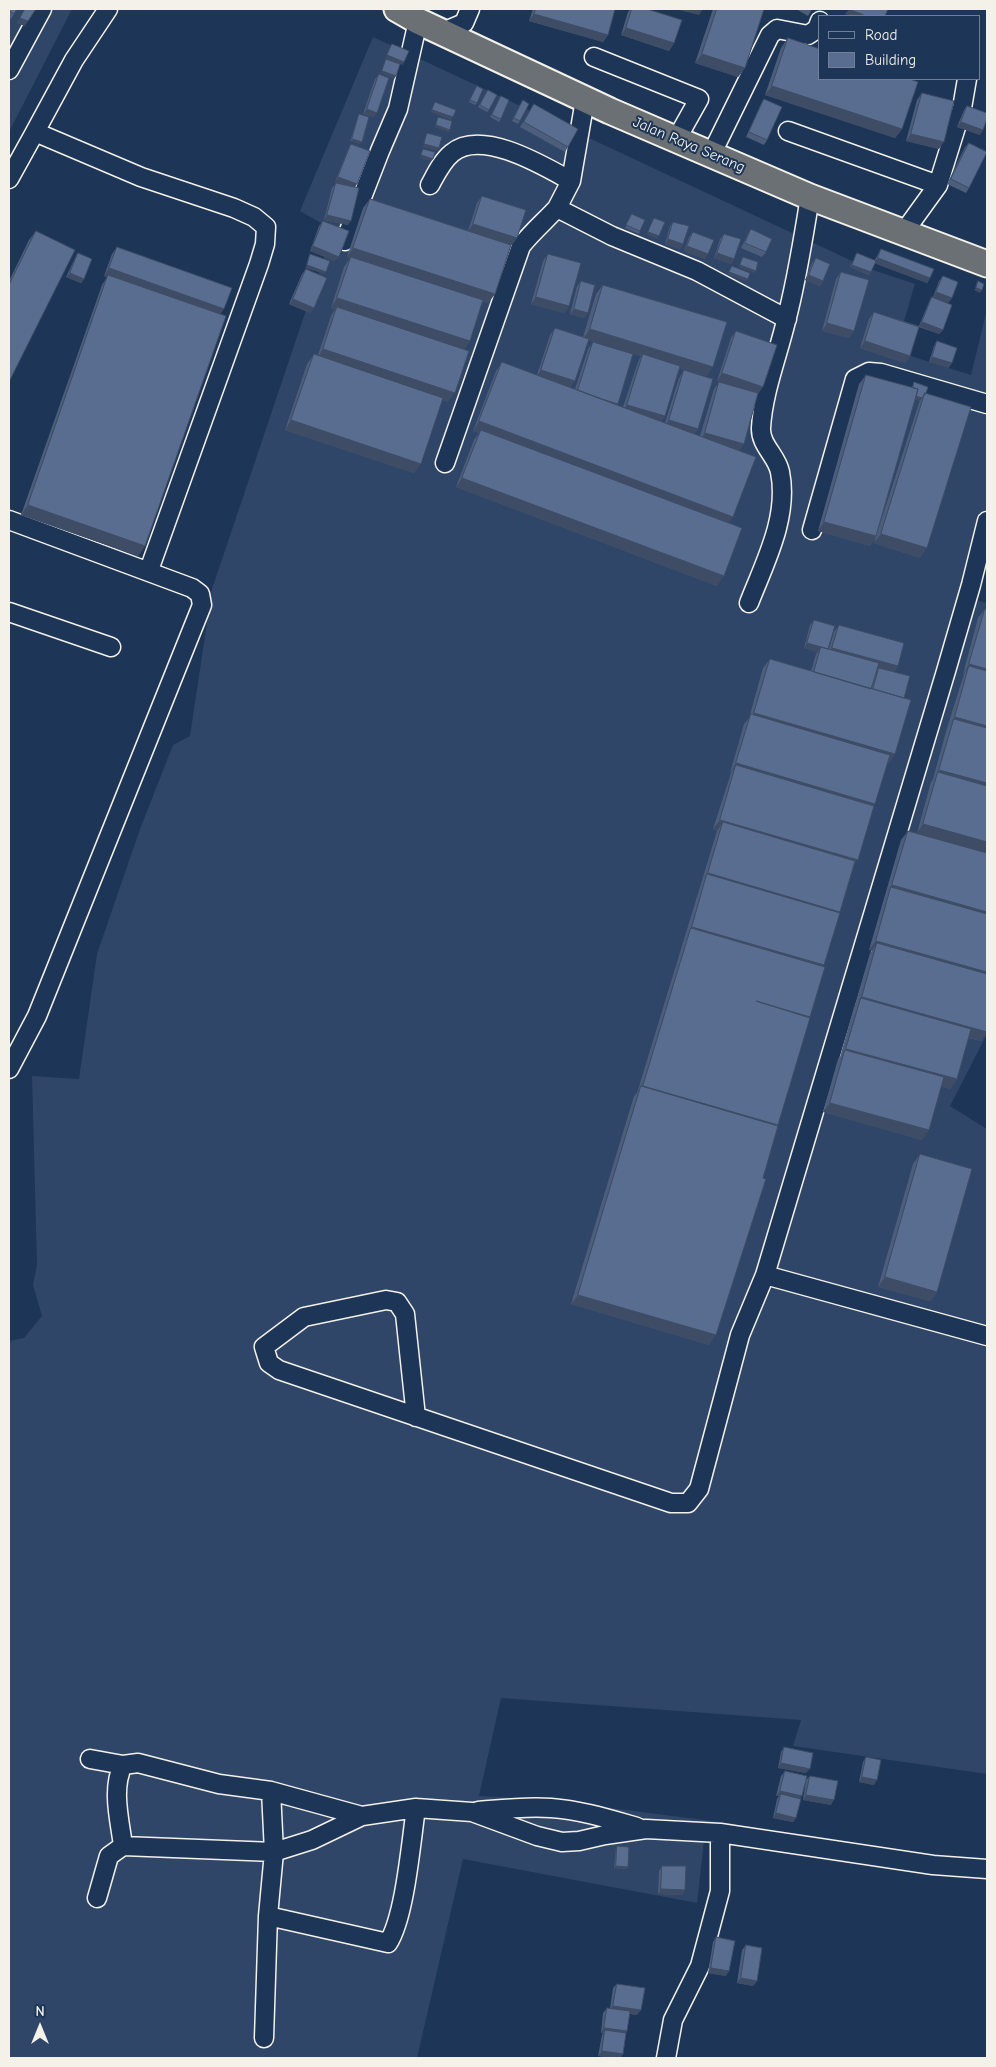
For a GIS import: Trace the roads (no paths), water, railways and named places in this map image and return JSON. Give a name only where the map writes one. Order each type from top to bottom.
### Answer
[{"type":"highway","name":"Jalan Raya Serang","points":[[408,15],[585,100],[810,198],[987,264]]},
{"type":"street","points":[[9,70],[42,9]]},
{"type":"street","points":[[9,179],[74,60],[108,9]]},
{"type":"street","points":[[443,32],[464,24],[470,9]]},
{"type":"street","points":[[345,241],[398,109],[408,15]]},
{"type":"street","points":[[711,155],[770,35],[778,29],[808,35],[818,26]]},
{"type":"street","points":[[594,57],[700,99],[676,140]]},
{"type":"street","points":[[904,232],[938,184],[962,108],[967,80]]},
{"type":"street","points":[[445,463],[522,246],[530,234],[542,225],[557,208],[572,181],[585,100]]},
{"type":"street","points":[[788,131],[938,184]]},
{"type":"street","points":[[35,132],[141,177],[248,214],[266,228],[265,244],[253,282],[149,570]]},
{"type":"street","points":[[430,185],[440,166],[453,152],[468,145],[492,145],[519,154],[572,181]]},
{"type":"street","points":[[749,604],[776,532],[783,500],[779,466],[761,437],[761,427],[768,389],[796,278],[810,198]]},
{"type":"street","points":[[557,208],[612,236],[697,271],[787,319]]},
{"type":"street","points":[[812,530],[856,380],[870,372],[881,373],[987,404]]},
{"type":"street","points":[[9,520],[149,570],[192,588],[200,594],[202,605],[38,1016],[9,1069]]},
{"type":"street","points":[[416,1417],[405,1314],[397,1302],[386,1300],[304,1317],[264,1347],[269,1363],[280,1370],[416,1417],[671,1503],[688,1503],[699,1489],[740,1335],[764,1275],[949,662],[987,521]]},
{"type":"street","points":[[9,612],[110,647]]},
{"type":"street","points":[[764,1275],[987,1336]]},
{"type":"street","points":[[90,1760],[123,1765],[138,1763],[219,1784],[271,1791],[362,1816]]},
{"type":"street","points":[[123,1765],[118,1775],[118,1800],[123,1846]]},
{"type":"street","points":[[264,2038],[268,1916],[274,1852],[271,1791]]},
{"type":"street","points":[[97,1898],[109,1856],[123,1846],[274,1852],[312,1840],[362,1816],[416,1808],[472,1812],[508,1808],[551,1808],[593,1815],[646,1829],[720,1832],[933,1865],[987,1870]]},
{"type":"street","points":[[268,1916],[388,1943],[393,1935],[401,1904],[416,1808]]},
{"type":"street","points":[[472,1812],[537,1836],[562,1842],[579,1841],[646,1829]]},
{"type":"street","points":[[666,2058],[673,2020],[700,1966],[720,1891],[720,1832]]}]
